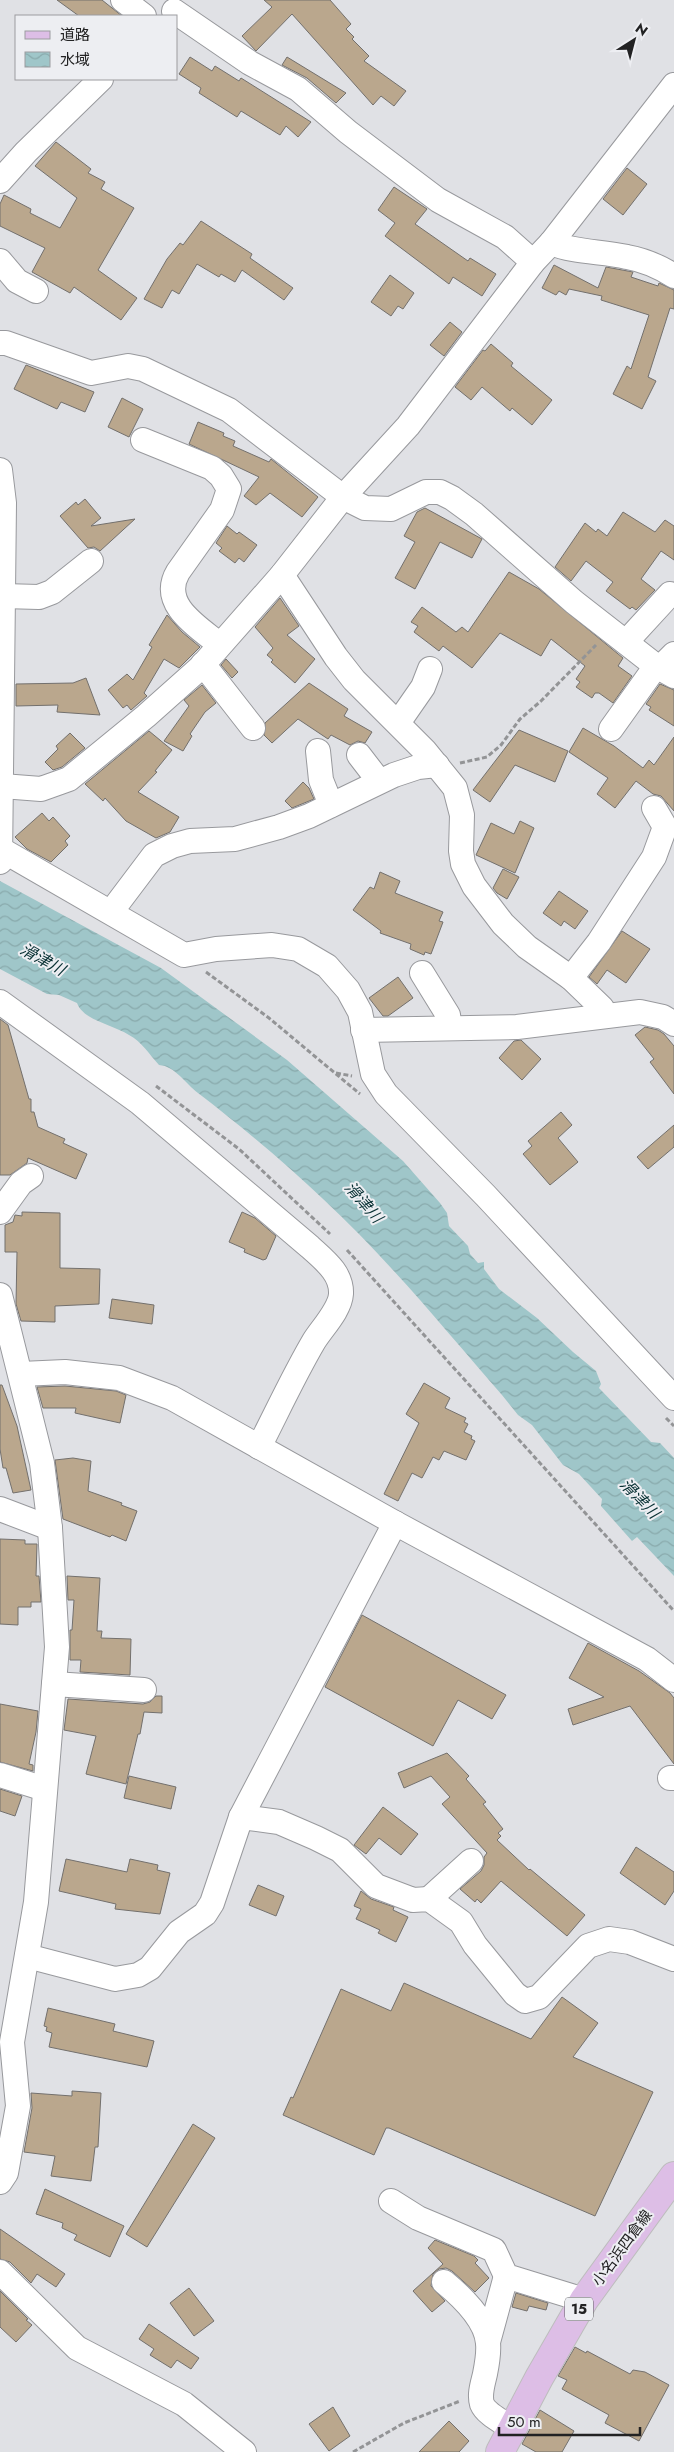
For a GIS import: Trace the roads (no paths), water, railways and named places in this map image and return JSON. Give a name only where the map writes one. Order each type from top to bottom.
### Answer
[{"type":"main road","name":"小名浜四倉線","points":[[506,2440],[584,2300],[674,2176]]},
{"type":"street","points":[[123,0],[143,15]]},
{"type":"street","points":[[176,9],[250,62],[298,89],[348,132],[438,200],[505,237],[533,262]]},
{"type":"street","points":[[0,180],[100,80]]},
{"type":"street","points":[[2,786],[41,789],[69,779],[146,716],[203,664],[282,575],[343,497],[408,426],[533,262],[551,244],[674,85]]},
{"type":"street","points":[[551,244],[566,249],[627,256],[662,269],[674,276]]},
{"type":"street","points":[[0,260],[17,281],[36,291]]},
{"type":"street","points":[[0,343],[6,343],[91,373],[128,366],[144,369],[229,410],[343,497],[365,508],[391,509],[426,492],[440,492],[452,498],[618,636],[668,665],[611,729]]},
{"type":"street","points":[[142,440],[212,468],[221,476],[229,489],[222,510],[172,582],[172,591],[176,605],[190,621],[219,644]]},
{"type":"street","points":[[0,470],[4,502],[1,855],[111,912],[184,956],[216,948],[272,945],[298,949],[327,966],[348,990],[360,1012],[373,1074],[386,1094],[486,1196],[667,1405]]},
{"type":"street","points":[[4,596],[39,597],[52,592],[91,561]]},
{"type":"street","points":[[282,575],[336,657],[354,680],[398,723],[437,765],[455,788],[462,815],[461,851],[463,864],[474,886],[504,924],[527,947],[571,978],[602,1008],[604,1016]]},
{"type":"street","points":[[618,636],[670,594]]},
{"type":"street","points":[[203,664],[253,728]]},
{"type":"street","points":[[398,723],[422,687],[430,669]]},
{"type":"street","points":[[318,751],[321,780],[331,805]]},
{"type":"street","points":[[359,755],[379,781]]},
{"type":"street","points":[[111,912],[148,862],[160,852],[190,841],[235,839],[279,827],[309,816],[379,781],[418,767],[437,765]]},
{"type":"street","points":[[571,978],[599,942],[654,857],[665,827],[654,808]]},
{"type":"street","points":[[422,973],[448,1015],[450,1028]]},
{"type":"street","points":[[0,1002],[140,1103],[310,1247],[330,1266],[338,1278],[341,1294],[337,1305],[314,1342],[259,1447]]},
{"type":"street","points":[[363,1030],[517,1027],[640,1012],[663,1018],[674,1024]]},
{"type":"street","points":[[0,1212],[21,1183],[32,1176]]},
{"type":"street","points":[[0,1295],[42,1463],[50,1528],[57,1647],[36,1902],[12,2042],[18,2106],[6,2173],[0,2182]]},
{"type":"street","points":[[21,1374],[65,1372],[119,1378],[172,1398],[395,1523],[647,1659],[674,1680]]},
{"type":"street","points":[[0,1509],[50,1528]]},
{"type":"street","points":[[27,1956],[115,1979],[138,1975],[150,1968],[179,1932],[204,1914],[212,1903],[241,1817],[395,1523]]},
{"type":"street","points":[[54,1684],[144,1690]]},
{"type":"street","points":[[0,1775],[46,1789]]},
{"type":"street","points":[[241,1817],[280,1822],[316,1838],[340,1850],[376,1886],[413,1900],[429,1899],[471,1861]]},
{"type":"street","points":[[429,1899],[461,1922],[475,1945],[515,1994],[525,2001],[539,1997],[588,1946],[609,1939],[630,1942],[674,1960]]},
{"type":"street","points":[[391,2201],[418,2218],[494,2250],[506,2276],[488,2342],[487,2362],[481,2394],[482,2403],[506,2440]]},
{"type":"street","points":[[0,2272],[77,2348],[184,2404],[244,2452]]},
{"type":"street","points":[[506,2276],[584,2300]]},
{"type":"street","points":[[444,2282],[468,2306],[484,2329],[488,2342]]},
{"type":"water","name":"滑津川","points":[[0,881],[161,968],[287,1060],[403,1161],[440,1203],[447,1213],[449,1226],[468,1246],[470,1254],[478,1263],[484,1262],[484,1269],[499,1289],[537,1318],[596,1371],[601,1384],[599,1388],[651,1442],[660,1443],[674,1458],[674,1576],[637,1537],[632,1541],[601,1506],[602,1499],[579,1474],[563,1465],[532,1425],[518,1415],[392,1269],[299,1176],[175,1072],[159,1065],[134,1038],[92,1018],[77,1003],[59,995],[47,994],[0,969]]}]
